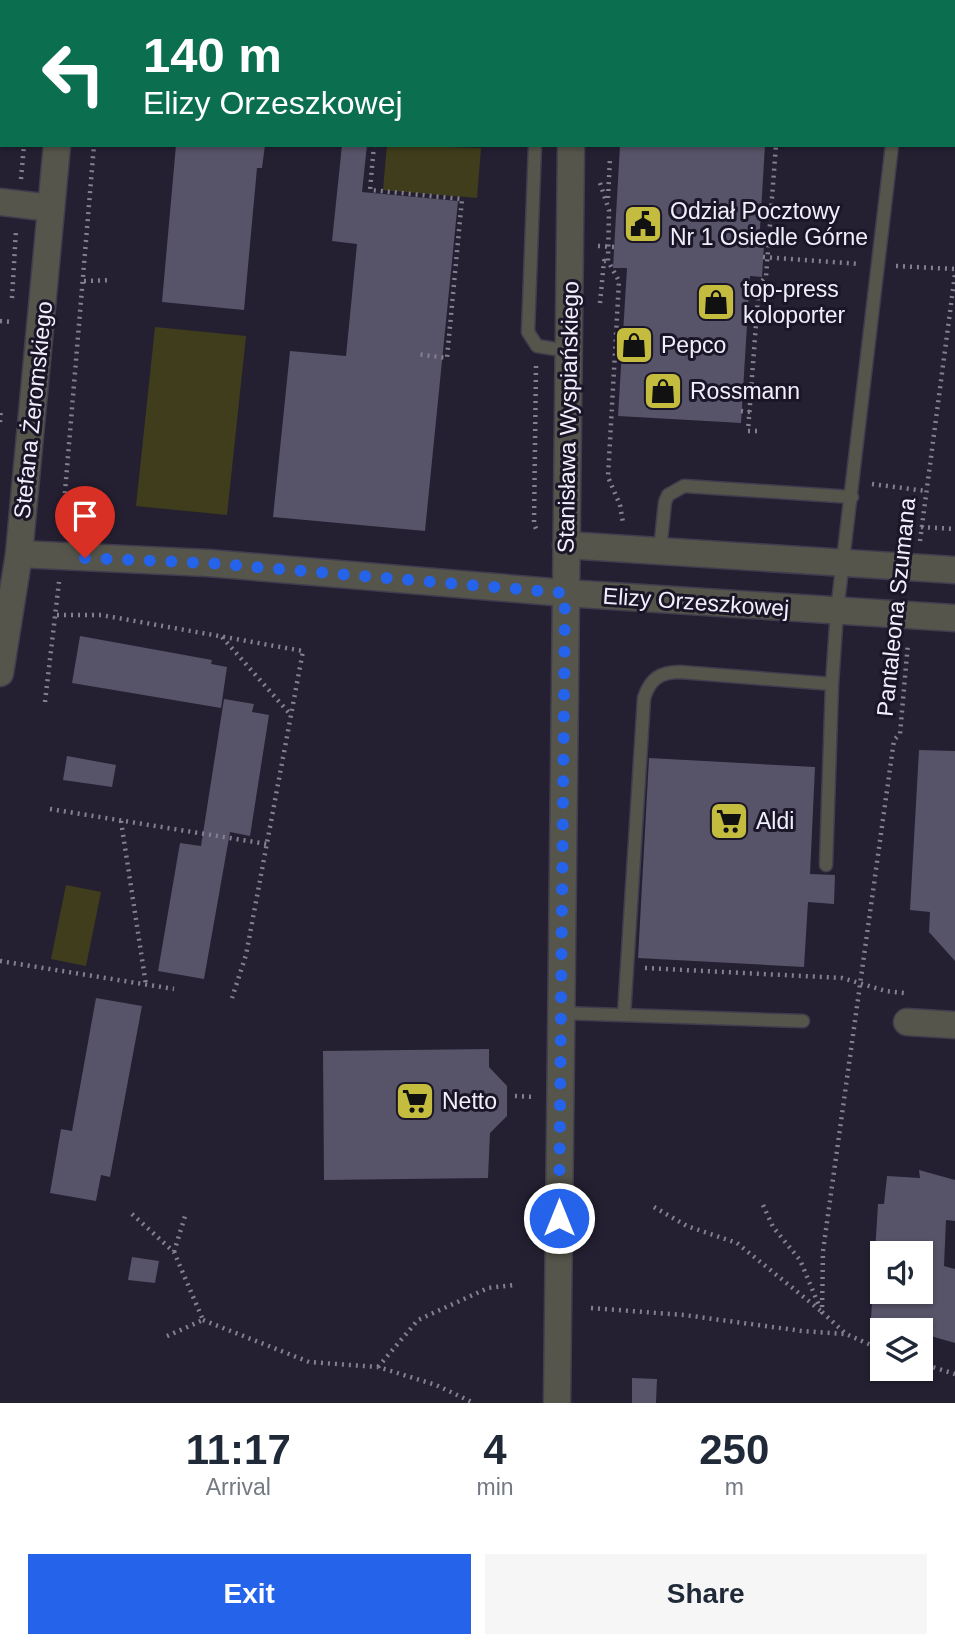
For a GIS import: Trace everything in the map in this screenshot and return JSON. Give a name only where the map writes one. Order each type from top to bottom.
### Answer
[{"type":"street","name":"Stefana Żeromskiego","points":[[0,673],[19,554],[57,147]]},
{"type":"street","name":"Stanisława Wyspiańskiego","points":[[558,1403],[571,147]]},
{"type":"street","points":[[9,203],[51,208]]},
{"type":"street","points":[[566,545],[955,570]]},
{"type":"street","name":"Elizy Orzeszkowej","points":[[19,554],[208,563],[565,593],[955,618]]},
{"type":"street","points":[[907,1022],[955,1025]]},
{"type":"lane","points":[[535,147],[528,332],[537,346],[568,351]]},
{"type":"lane","points":[[826,865],[837,611],[892,147]]},
{"type":"lane","points":[[660,550],[665,502],[668,495],[684,486],[852,497]]},
{"type":"lane","points":[[624,1015],[644,698],[651,682],[667,672],[680,672],[832,684]]},
{"type":"lane","points":[[561,1013],[803,1021]]},
{"type":"path","points":[[9,334],[9,203],[23,147]]},
{"type":"path","points":[[45,702],[57,615],[94,147]]},
{"type":"path","points":[[374,147],[370,190],[462,199],[447,358],[416,354]]},
{"type":"path","points":[[757,432],[748,431],[759,284],[766,276],[776,147]]},
{"type":"path","points":[[610,158],[608,199],[612,247],[608,261],[619,281],[608,464],[609,483],[614,494]]},
{"type":"path","points":[[598,178],[608,199]]},
{"type":"path","name":"Pantaleona Szumana","points":[[917,567],[955,274]]},
{"type":"path","points":[[84,281],[112,280]]},
{"type":"path","points":[[0,422],[2,397]]},
{"type":"path","points":[[741,411],[750,412]]},
{"type":"path","points":[[854,481],[926,491]]},
{"type":"path","points":[[921,527],[955,529]]},
{"type":"path","points":[[57,615],[101,615],[303,651],[246,955],[232,998]]},
{"type":"path","name":"Pantaleona Szumana","points":[[822,1312],[823,1251],[894,740],[900,734],[911,615]]},
{"type":"path","points":[[221,636],[291,715]]},
{"type":"path","points":[[50,809],[267,845]]},
{"type":"path","points":[[121,821],[146,985]]},
{"type":"path","points":[[0,961],[174,989]]},
{"type":"path","points":[[627,967],[842,978],[860,983]]},
{"type":"path","points":[[763,1205],[774,1227],[800,1260],[822,1312]]},
{"type":"path","points":[[654,1207],[687,1226],[737,1243],[846,1334],[870,1345]]},
{"type":"path","points":[[132,1214],[174,1252],[203,1320],[309,1362],[378,1367],[436,1385],[474,1403]]},
{"type":"path","points":[[174,1252],[185,1216]]},
{"type":"path","points":[[378,1367],[418,1320],[488,1288],[514,1284]]},
{"type":"path","points":[[591,1308],[684,1315],[802,1331],[846,1334]]},
{"type":"path","points":[[165,1337],[203,1320]]},
{"type":"path","points":[[933,1367],[955,1374]]},
{"type":"shaded area","points":[[387,147],[481,148],[477,198],[383,190]]},
{"type":"shaded area","points":[[155,327],[246,336],[227,515],[136,506]]},
{"type":"shaded area","points":[[66,885],[101,892],[86,966],[51,959]]},
{"type":"building","points":[[176,147],[265,147],[262,168],[257,168],[244,310],[162,302]]},
{"type":"building","points":[[342,147],[367,147],[362,192],[458,201],[425,531],[273,517],[290,351],[346,356],[357,244],[332,241]]},
{"type":"building","points":[[620,147],[765,147],[759,245],[764,245],[762,277],[750,276],[741,423],[618,416],[627,268],[613,268]]},
{"type":"building","points":[[80,636],[212,660],[211,664],[227,667],[221,708],[72,683]]},
{"type":"building","points":[[224,699],[254,704],[252,712],[269,715],[250,836],[230,832],[204,979],[158,971],[180,843],[201,846]]},
{"type":"building","points":[[919,750],[955,751],[955,961],[929,932],[930,912],[910,910]]},
{"type":"building","points":[[67,756],[116,765],[112,787],[63,780]]},
{"type":"building","name":"Aldi","points":[[649,758],[815,767],[810,874],[835,875],[834,904],[808,902],[804,967],[638,958]]},
{"type":"building","points":[[96,998],[142,1006],[110,1177],[101,1175],[96,1201],[50,1193],[61,1129],[72,1131]]},
{"type":"building","name":"Netto","points":[[489,1049],[489,1067],[507,1086],[507,1116],[490,1133],[488,1178],[324,1180],[323,1051]]},
{"type":"building","points":[[919,1170],[955,1180],[955,1221],[946,1220],[944,1266],[955,1269],[955,1343],[933,1337],[933,1318],[871,1318],[872,1304],[933,1304],[933,1241],[876,1241],[878,1204],[884,1204],[887,1176],[920,1178]]},
{"type":"building","points":[[132,1257],[159,1261],[155,1283],[128,1280]]},
{"type":"building","points":[[632,1378],[657,1379],[656,1403],[632,1403]]},
{"type":"place","name":"Odział Pocztowy Nr 1 Osiedle Górne","points":[[643,224]]},
{"type":"place","name":"top-press koloporter","points":[[716,302]]},
{"type":"place","name":"Pepco","points":[[634,345]]},
{"type":"place","name":"Rossmann","points":[[663,391]]},
{"type":"place","name":"Aldi","points":[[729,821]]},
{"type":"place","name":"Netto","points":[[415,1101]]},
{"type":"route","points":[[85,558],[208,563],[565,593],[559,1218]]}]
